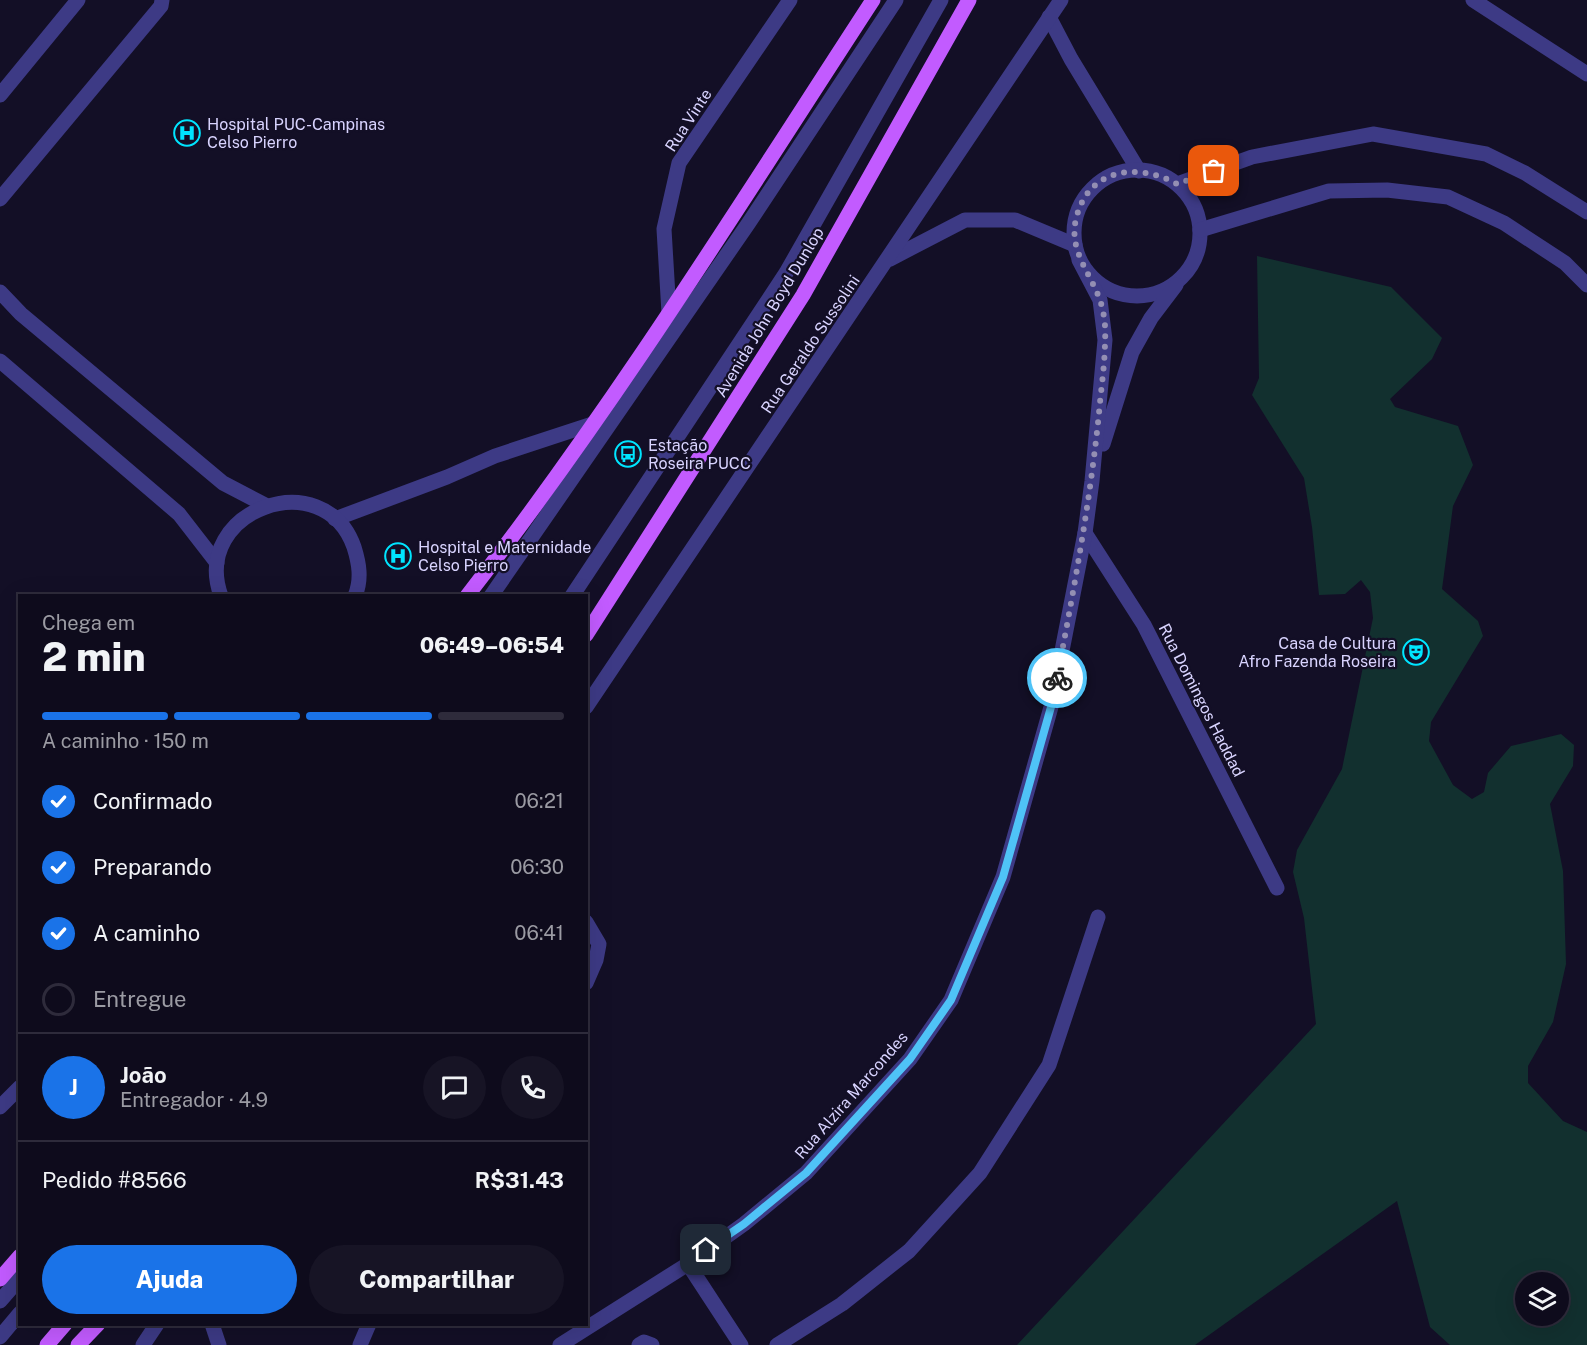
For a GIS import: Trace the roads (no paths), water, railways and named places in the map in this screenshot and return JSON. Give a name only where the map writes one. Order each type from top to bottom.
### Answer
[{"type":"main road","points":[[469,594],[506,545],[669,313],[873,0]]},
{"type":"main road","name":"Avenida John Boyd Dunlop","points":[[588,632],[803,295],[969,0]]},
{"type":"main road","points":[[0,1278],[18,1258]]},
{"type":"main road","points":[[36,1345],[50,1326]]},
{"type":"main road","points":[[47,1345],[63,1326]]},
{"type":"main road","points":[[78,1345],[96,1326]]},
{"type":"street","points":[[0,95],[78,0]]},
{"type":"street","points":[[0,199],[160,6],[162,0]]},
{"type":"street","name":"Rua Vinte","points":[[669,313],[664,229],[679,163],[790,0]]},
{"type":"street","points":[[492,594],[748,224],[896,0]]},
{"type":"street","points":[[573,594],[786,273],[941,0]]},
{"type":"street","name":"Rua Geraldo Sussolini","points":[[588,704],[1061,0]]},
{"type":"street","points":[[1473,0],[1587,74]]},
{"type":"street","points":[[1049,17],[1071,59],[1139,171]]},
{"type":"street","points":[[1177,184],[1252,157],[1373,134],[1486,154],[1525,173],[1587,212]]},
{"type":"street","points":[[1139,171],[1159,174],[1177,184],[1189,197],[1197,212],[1200,230],[1199,247],[1183,277],[1166,290],[1147,296],[1126,296],[1107,289],[1091,277],[1079,260],[1075,245],[1074,229],[1084,199],[1108,177],[1123,172],[1139,171]]},
{"type":"street","points":[[1200,230],[1329,191],[1387,190],[1448,197],[1504,223],[1565,263],[1587,285]]},
{"type":"street","points":[[887,261],[965,220],[1015,220],[1075,245]]},
{"type":"street","name":"Rua Alzira Marcondes","points":[[560,1345],[688,1264],[744,1224],[806,1173],[910,1059],[951,1000],[1003,877],[1051,707],[1085,533],[1105,340],[1100,300],[1079,260]]},
{"type":"street","name":"Rua Alzira Marcondes","points":[[1092,481],[1132,352],[1151,318],[1183,277]]},
{"type":"street","points":[[0,292],[21,314],[223,483],[265,505]]},
{"type":"street","points":[[0,361],[179,514],[217,563]]},
{"type":"street","points":[[335,519],[447,477],[495,456],[592,424]]},
{"type":"street","points":[[220,594],[217,563],[223,544],[233,527],[248,514],[265,505],[290,501],[314,506],[335,519],[351,538],[359,562],[359,586],[356,594]]},
{"type":"street","name":"Rua Domingos Haddad","points":[[1085,533],[1144,625],[1277,888]]},
{"type":"street","points":[[777,1345],[842,1304],[909,1251],[980,1173],[1049,1065],[1098,917]]},
{"type":"street","points":[[588,925],[599,944],[596,960],[588,978]]},
{"type":"street","points":[[0,1107],[18,1089]]},
{"type":"street","points":[[688,1264],[741,1345]]},
{"type":"street","points":[[0,1301],[18,1280]]},
{"type":"street","points":[[0,1337],[18,1315]]},
{"type":"street","points":[[143,1345],[156,1326]]},
{"type":"street","points":[[213,1326],[219,1345]]},
{"type":"street","points":[[360,1345],[368,1326]]},
{"type":"street","points":[[639,1345],[644,1342],[652,1345]]},
{"type":"place","name":"Hospital PUC-Campinas Celso Pierro","points":[[187,133]]},
{"type":"place","name":"Estação Roseira PUCC","points":[[628,454]]},
{"type":"place","name":"Hospital e Maternidade Celso Pierro","points":[[398,556]]},
{"type":"place","name":"Casa de Cultura Afro Fazenda Roseira","points":[[1416,652]]}]
